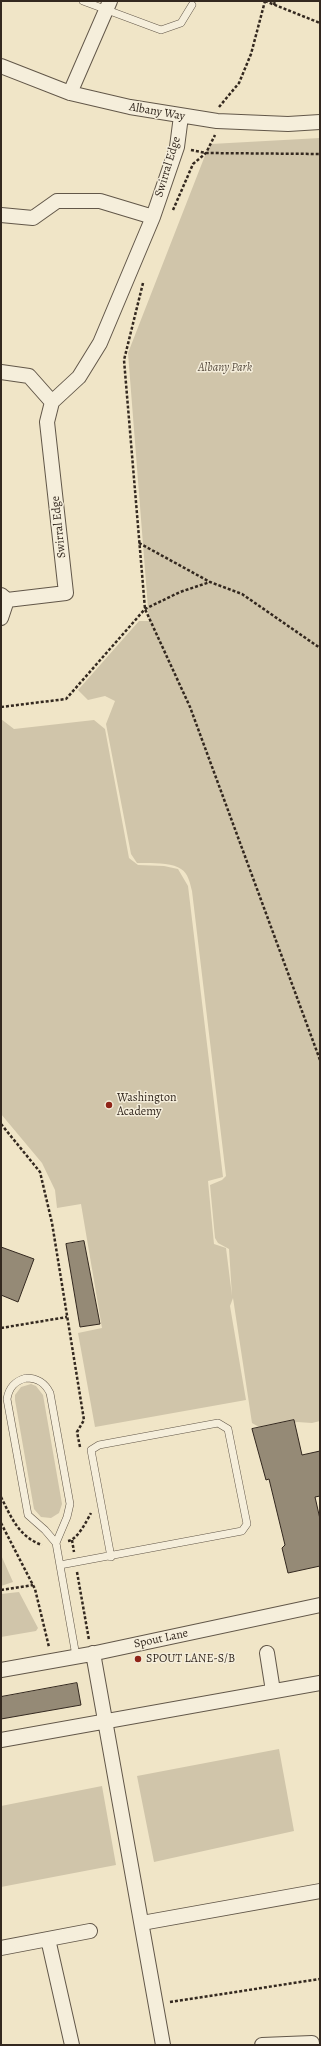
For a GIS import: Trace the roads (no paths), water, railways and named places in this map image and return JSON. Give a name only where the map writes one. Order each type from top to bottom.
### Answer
[{"type":"street","points":[[70,93],[108,5]]},
{"type":"street","name":"Albany Way","points":[[1,66],[70,93],[130,107],[181,116],[217,121],[288,124],[320,122]]},
{"type":"street","name":"Swirral Edge","points":[[1,618],[4,597],[66,593],[47,422],[52,402],[79,377],[100,343],[152,217],[177,147],[181,116]]},
{"type":"street","points":[[1,214],[33,218],[57,201],[100,201],[152,217]]},
{"type":"street","points":[[1,372],[29,376],[52,402]]},
{"type":"street","name":"Spout Lane","points":[[1,1670],[92,1654],[320,1605]]},
{"type":"street","points":[[267,1653],[273,1691]]},
{"type":"street","points":[[92,1654],[163,2045]]},
{"type":"street","points":[[1,1740],[320,1683]]},
{"type":"street","points":[[142,1923],[320,1891]]},
{"type":"street","points":[[1,1948],[90,1931]]},
{"type":"street","points":[[48,1939],[72,2045]]},
{"type":"street","points":[[262,2045],[312,2043]]},
{"type":"lane","points":[[83,1],[108,5],[161,30],[181,23],[192,4]]},
{"type":"lane","points":[[56,1543],[67,1517],[70,1504],[50,1393],[44,1383],[33,1378],[20,1379],[11,1387],[7,1399],[28,1515],[45,1530],[56,1543],[76,1656]]},
{"type":"lane","points":[[60,1565],[111,1557],[242,1531],[247,1524],[228,1428],[218,1423],[99,1445],[91,1450],[111,1557]]},
{"type":"place","name":"Washington Academy","points":[[109,1105]]},
{"type":"place","name":"SPOUT LANE-S/B","points":[[138,1659]]},
{"type":"park label","name":"Albany Park","points":[[225,368]]}]
